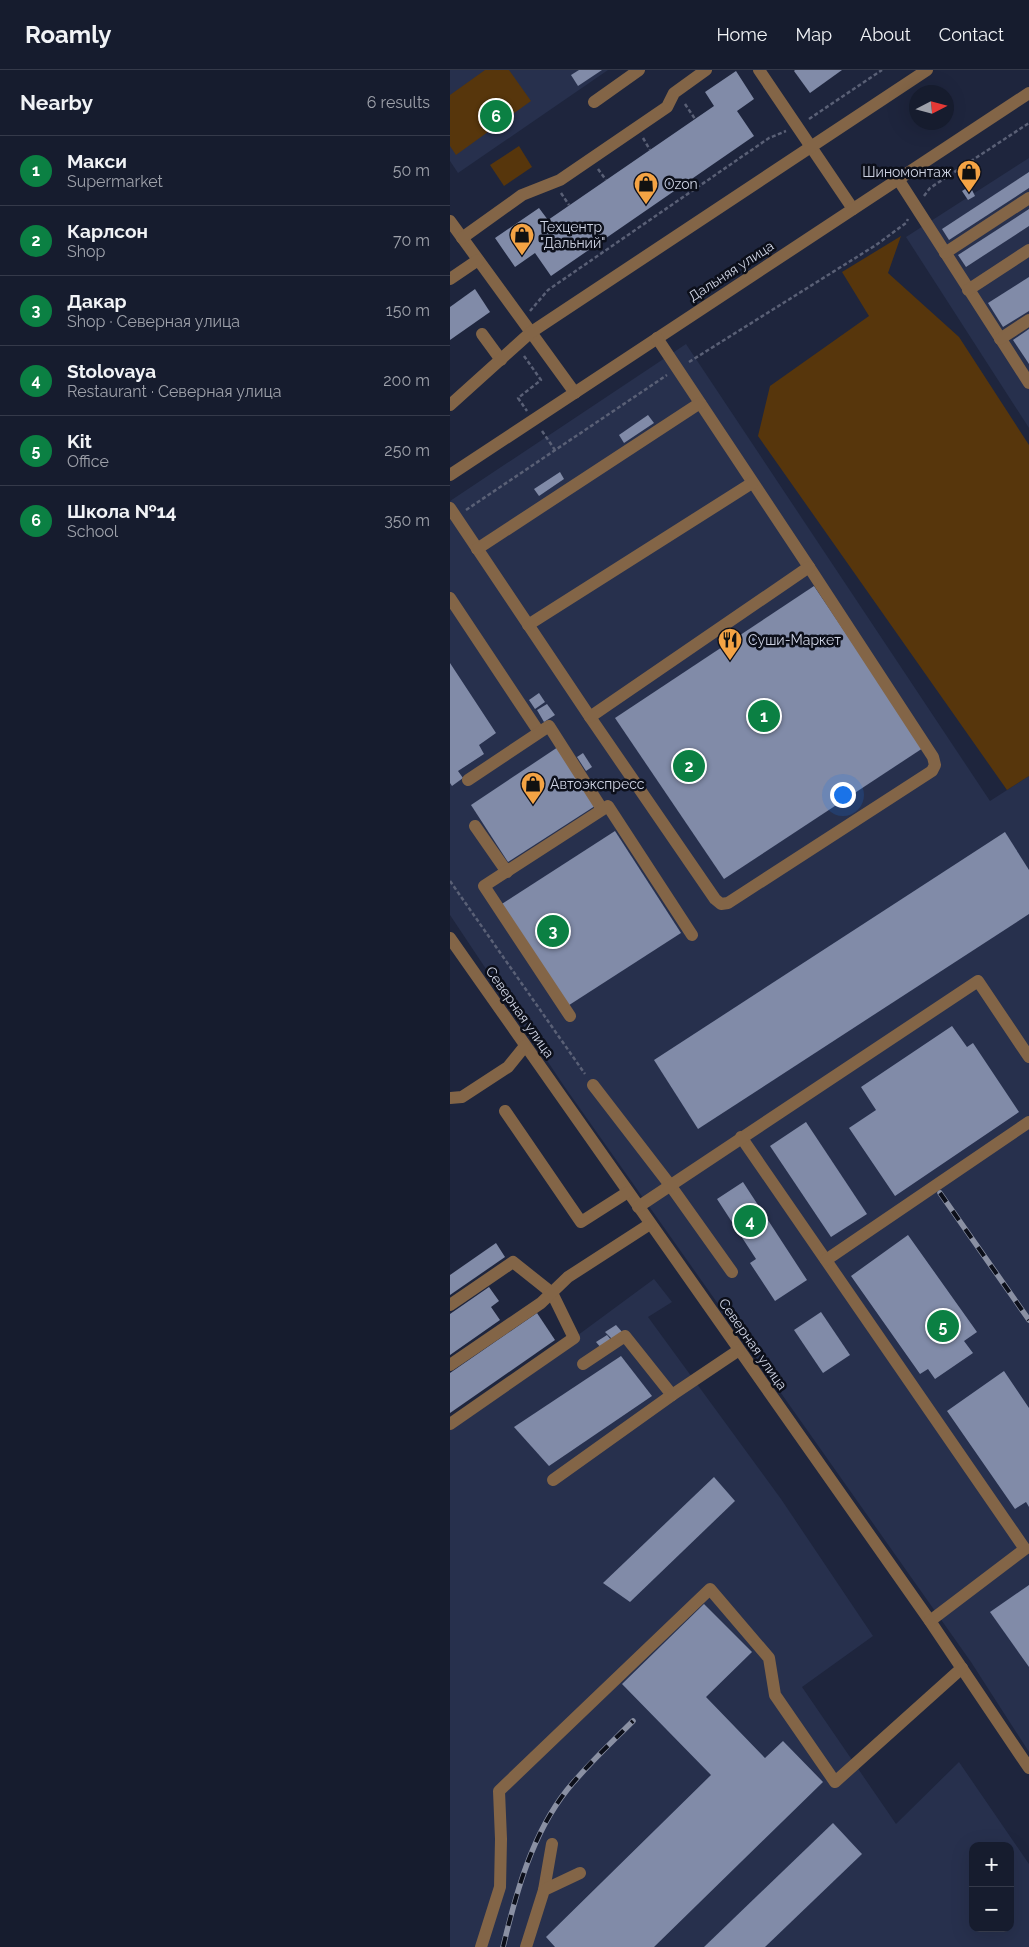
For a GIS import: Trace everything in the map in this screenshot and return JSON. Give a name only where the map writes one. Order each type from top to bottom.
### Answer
[{"type":"street","points":[[594,102],[639,70]]},
{"type":"street","points":[[462,238],[522,195],[560,180],[667,107],[674,94],[706,70]]},
{"type":"street","points":[[760,70],[797,128],[853,209]]},
{"type":"street","points":[[450,405],[530,333],[927,70]]},
{"type":"street","name":"Дальняя улица","points":[[450,475],[1029,93]]},
{"type":"street","points":[[898,179],[1000,339],[1028,378]]},
{"type":"street","points":[[945,253],[1029,198]]},
{"type":"street","points":[[450,220],[575,394]]},
{"type":"street","points":[[968,290],[1029,250]]},
{"type":"street","points":[[450,280],[478,260]]},
{"type":"street","points":[[1000,339],[1029,320]]},
{"type":"street","points":[[482,334],[501,360]]},
{"type":"street","points":[[453,512],[590,717],[721,904],[728,903],[932,771],[935,765],[933,757],[658,338]]},
{"type":"street","points":[[478,549],[700,403]]},
{"type":"street","points":[[528,625],[752,482]]},
{"type":"street","points":[[590,717],[809,567]]},
{"type":"street","points":[[450,598],[539,732]]},
{"type":"street","points":[[468,780],[549,726],[602,809]]},
{"type":"street","points":[[570,1016],[484,886],[608,806],[692,935]]},
{"type":"street","points":[[474,826],[507,872]]},
{"type":"street","name":"Северная улица","points":[[450,938],[930,1622],[1029,1768]]},
{"type":"street","points":[[638,1207],[978,981],[1029,1056]]},
{"type":"street","points":[[450,1098],[462,1098],[508,1067],[525,1046]]},
{"type":"street","points":[[593,1085],[670,1185],[732,1272]]},
{"type":"street","points":[[505,1111],[581,1222],[628,1192]]},
{"type":"street","points":[[826,1260],[1029,1122]]},
{"type":"street","points":[[741,1137],[1027,1548],[930,1622]]},
{"type":"street","points":[[450,1365],[541,1303],[568,1277],[650,1224]]},
{"type":"street","points":[[450,1305],[513,1262],[552,1293],[574,1338],[450,1424]]},
{"type":"street","points":[[583,1364],[625,1336],[672,1395]]},
{"type":"street","points":[[553,1480],[739,1350]]},
{"type":"street","points":[[481,1947],[500,1887],[499,1791],[710,1589],[769,1658],[775,1696],[835,1782],[962,1668]]},
{"type":"street","points":[[526,1947],[544,1890],[552,1844]]},
{"type":"street","points":[[544,1890],[580,1873]]},
{"type":"path","points":[[548,290],[769,138],[797,128],[882,70]]},
{"type":"path","points":[[685,104],[695,119]]},
{"type":"path","points":[[453,512],[556,450],[678,369],[876,245],[906,223],[930,188],[1029,123]]},
{"type":"path","points":[[641,135],[650,150]]},
{"type":"path","points":[[596,166],[606,180]]},
{"type":"path","points":[[559,190],[569,205]]},
{"type":"path","points":[[517,346],[541,380],[518,398],[556,450]]},
{"type":"path","points":[[450,881],[593,1085]]},
{"type":"shaded area","points":[[450,70],[608,70],[458,173],[450,161]]},
{"type":"shaded area","points":[[485,70],[509,70],[531,101],[456,155],[450,146],[450,95]]},
{"type":"shaded area","points":[[519,146],[532,167],[504,186],[490,165]]},
{"type":"shaded area","points":[[1029,158],[1029,428],[906,237]]},
{"type":"shaded area","points":[[901,236],[888,273],[959,337],[1029,445],[1029,776],[1007,790],[758,436],[770,386],[869,316],[842,272]]},
{"type":"shaded area","points":[[686,344],[990,801],[1029,776],[1029,1752],[971,1662],[564,1086],[450,915],[450,501]]},
{"type":"shaded area","points":[[654,1279],[672,1302],[648,1317],[781,1499],[873,1636],[802,1687],[896,1824],[959,1762],[1014,1842],[969,1842],[969,1932],[1014,1932],[1014,1842],[1029,1864],[1029,1947],[450,1947],[450,1421],[574,1338]]},
{"type":"building","points":[[579,70],[602,70],[578,86],[571,75]]},
{"type":"building","points":[[795,70],[842,70],[810,93]]},
{"type":"building","points":[[736,71],[754,99],[737,111],[754,136],[551,276],[535,253],[515,267],[495,238],[539,208],[548,220],[714,106],[705,92]]},
{"type":"building","points":[[1029,172],[1029,188],[949,240],[942,229]]},
{"type":"building","name":"Шиномонтаж","points":[[970,186],[975,196],[968,200],[962,191]]},
{"type":"building","points":[[1029,209],[1029,226],[966,267],[958,255]]},
{"type":"building","points":[[1029,277],[1029,311],[1003,327],[988,303]]},
{"type":"building","points":[[475,289],[490,312],[450,340],[450,307]]},
{"type":"building","points":[[1029,329],[1029,364],[1013,340]]},
{"type":"building","points":[[648,415],[654,423],[624,443],[619,435]]},
{"type":"building","points":[[560,472],[564,479],[539,496],[534,489]]},
{"type":"building","points":[[814,586],[923,748],[724,879],[615,718]]},
{"type":"building","points":[[450,663],[496,733],[479,745],[484,754],[458,771],[463,778],[452,786],[450,783]]},
{"type":"building","points":[[539,693],[545,702],[535,709],[529,700]]},
{"type":"building","points":[[547,704],[555,715],[544,722],[537,710]]},
{"type":"building","name":"Автоэкспресс","points":[[558,747],[595,806],[508,862],[471,805]]},
{"type":"building","points":[[583,753],[592,767],[586,771],[577,757]]},
{"type":"building","points":[[615,831],[681,933],[563,1009],[497,907]]},
{"type":"building","points":[[1005,832],[1029,870],[1029,914],[698,1129],[654,1060]]},
{"type":"building","points":[[952,1026],[967,1047],[973,1043],[1019,1112],[895,1196],[849,1128],[876,1110],[861,1087]]},
{"type":"building","points":[[806,1122],[867,1214],[831,1237],[770,1146]]},
{"type":"building","points":[[743,1182],[807,1280],[775,1301],[750,1263],[756,1259],[717,1199]]},
{"type":"building","points":[[908,1235],[977,1332],[964,1341],[973,1353],[935,1379],[928,1369],[920,1374],[851,1276]]},
{"type":"building","points":[[496,1243],[505,1257],[450,1295],[450,1275]]},
{"type":"building","points":[[489,1287],[499,1301],[491,1307],[500,1320],[450,1355],[450,1314]]},
{"type":"building","points":[[821,1312],[850,1355],[823,1373],[794,1330]]},
{"type":"building","points":[[537,1313],[555,1340],[450,1413],[450,1373]]},
{"type":"building","points":[[616,1325],[623,1333],[613,1340],[605,1332]]},
{"type":"building","points":[[607,1335],[612,1341],[602,1349],[596,1342]]},
{"type":"building","points":[[621,1356],[652,1396],[549,1466],[514,1427]]},
{"type":"building","points":[[1004,1371],[1029,1408],[1029,1507],[1026,1502],[1015,1509],[947,1411]]},
{"type":"building","points":[[714,1477],[735,1501],[630,1602],[603,1583]]},
{"type":"building","points":[[1029,1585],[1029,1667],[990,1612]]},
{"type":"building","points":[[704,1604],[752,1652],[706,1697],[765,1758],[783,1741],[823,1782],[654,1947],[555,1947],[546,1937],[711,1775],[622,1684]]},
{"type":"building","points":[[833,1823],[862,1854],[765,1947],[704,1947]]},
{"type":"railway","points":[[940,1193],[1029,1320]]},
{"type":"railway","points":[[503,1947],[520,1885],[544,1826],[567,1790],[599,1754],[633,1721]]},
{"type":"place","name":"Школа №14","points":[[496,116]]},
{"type":"place","name":"Шиномонтаж","points":[[969,193]]},
{"type":"place","name":"Ozon","points":[[646,205]]},
{"type":"place","name":"Техцентр \"Дальний\"","points":[[522,256]]},
{"type":"place","name":"Суши-Маркет","points":[[730,661]]},
{"type":"place","name":"Макси","points":[[764,716]]},
{"type":"place","name":"Карлсон","points":[[689,766]]},
{"type":"place","name":"Автоэкспресс","points":[[533,805]]},
{"type":"place","name":"Дакар","points":[[553,931]]},
{"type":"place","name":"Stolovaya","points":[[750,1221]]},
{"type":"place","name":"Kit","points":[[943,1326]]}]
